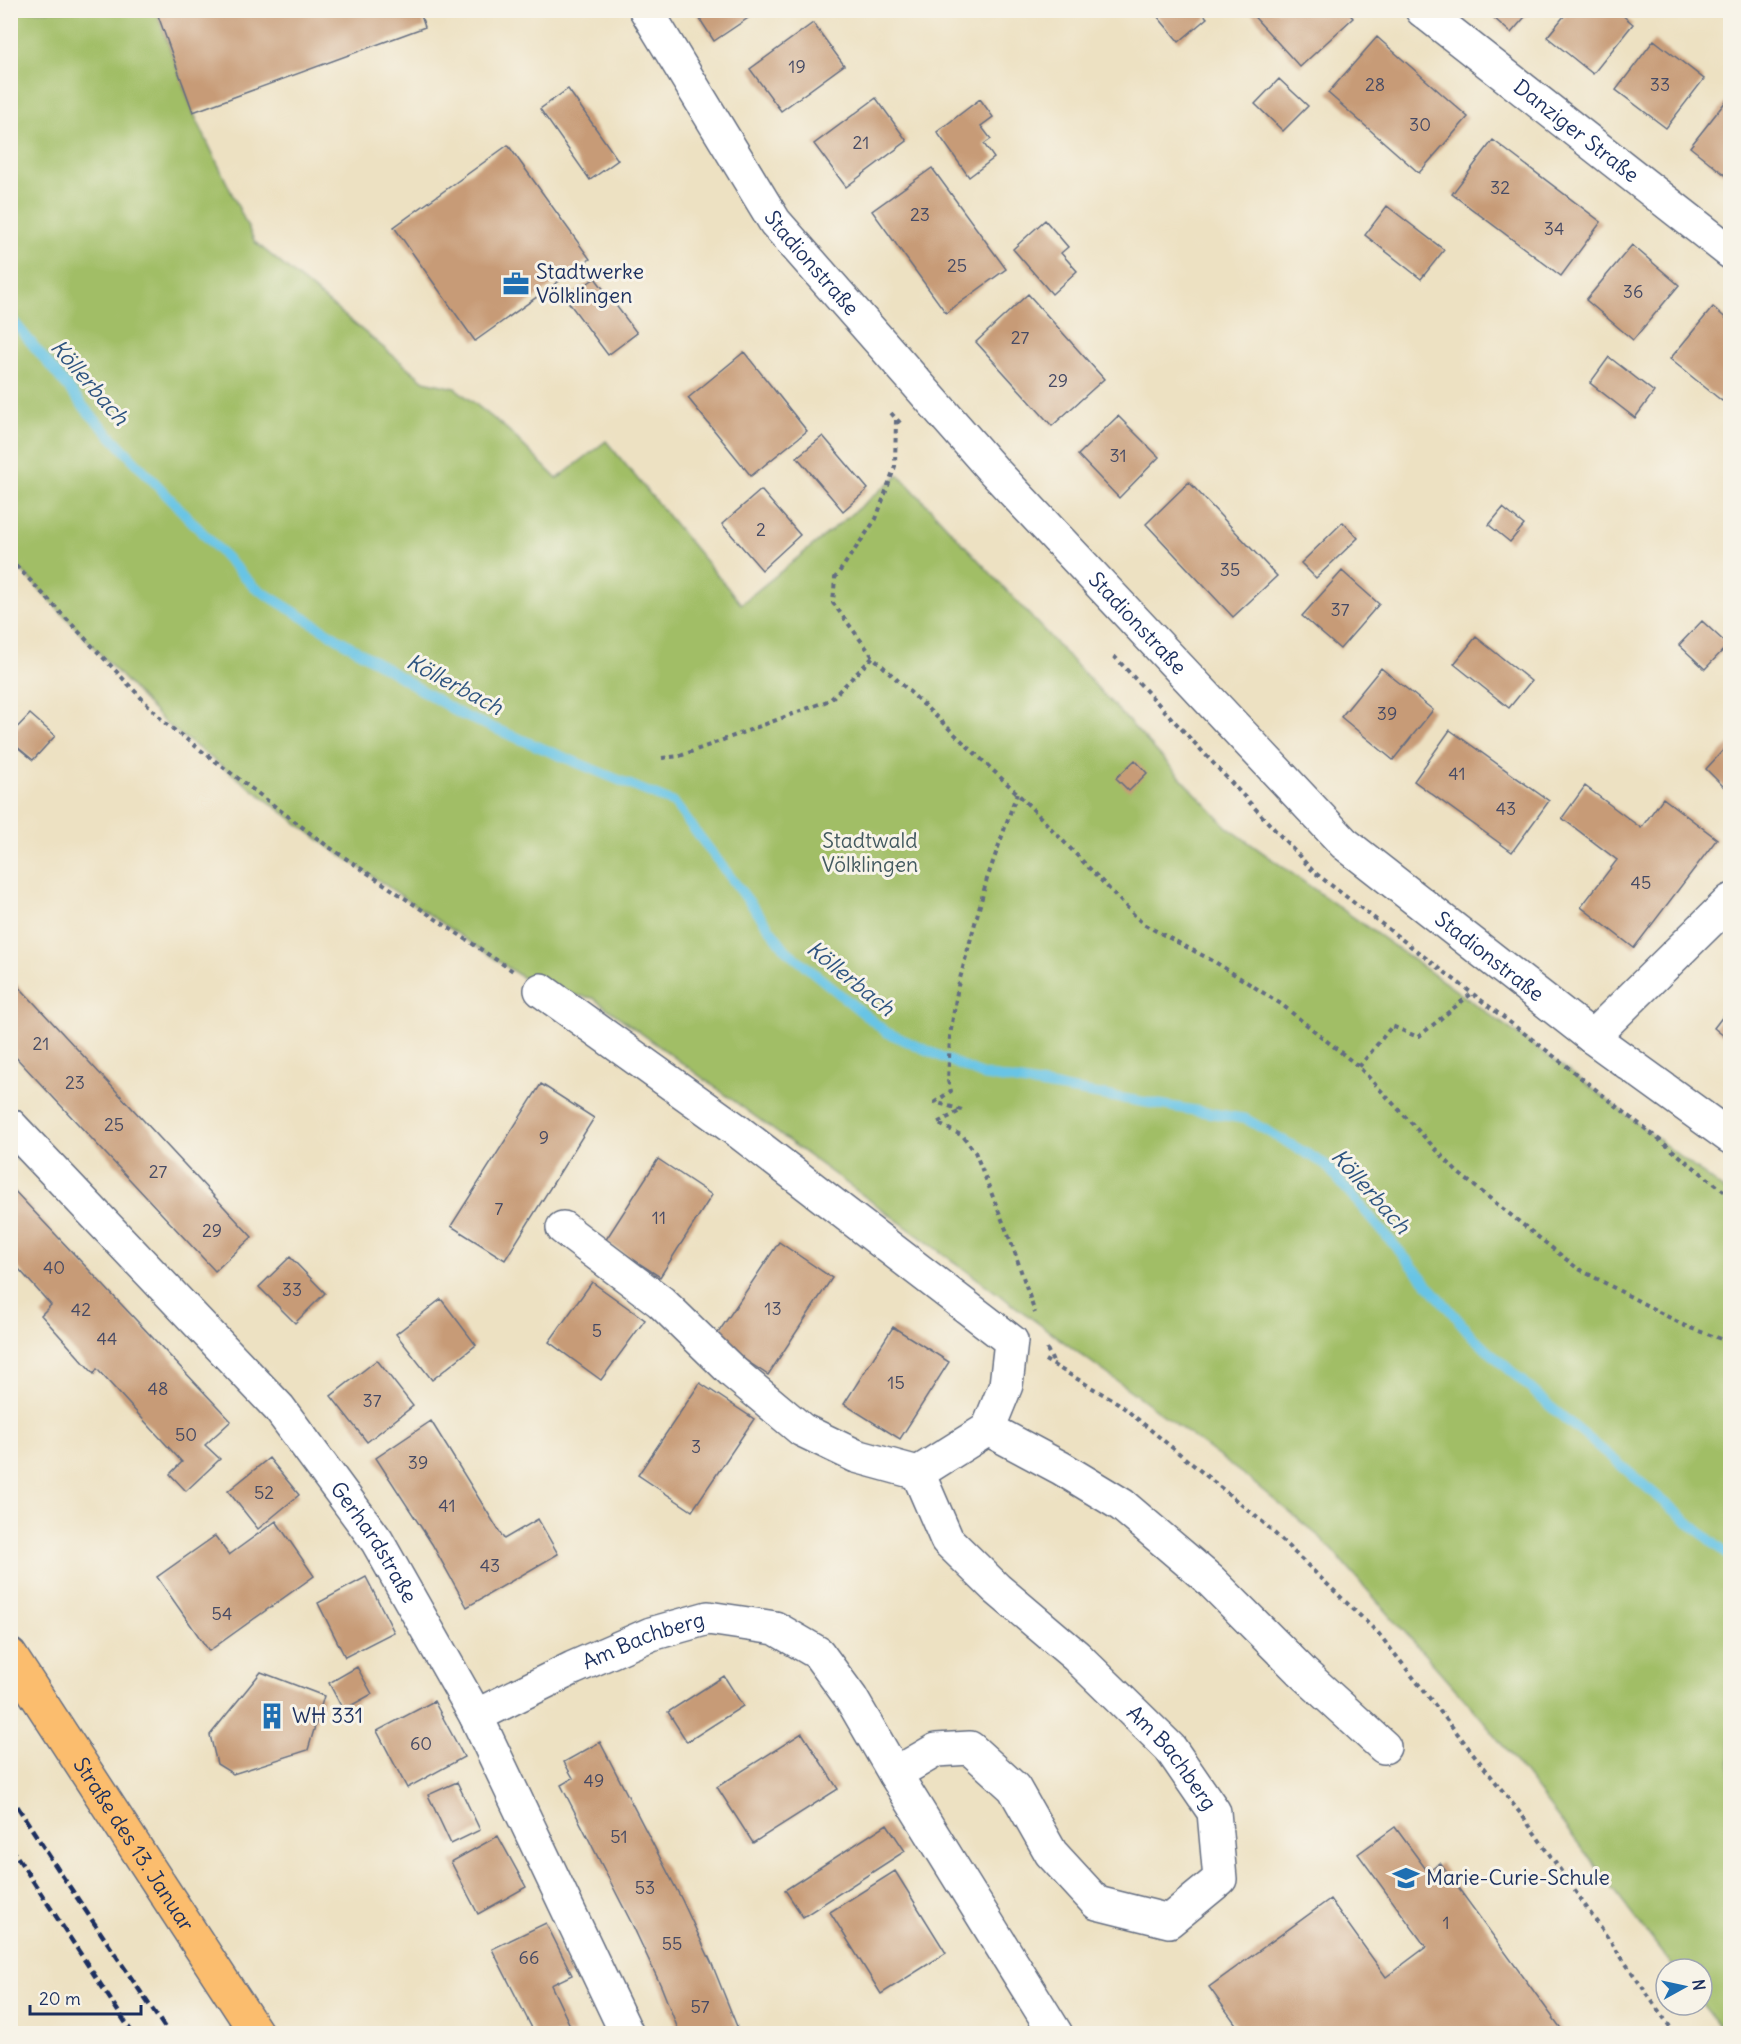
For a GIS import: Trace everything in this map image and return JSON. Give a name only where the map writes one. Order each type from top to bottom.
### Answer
[{"type":"main road","name":"Straße des 13. Januar","points":[[10,1655],[258,2034]]},
{"type":"street","name":"Stadionstraße","points":[[646,10],[775,222],[993,470],[1344,843],[1592,1037],[1731,1137]]},
{"type":"street","name":"Danziger Straße","points":[[1422,10],[1731,252]]},
{"type":"street","points":[[1592,1037],[1731,901]]},
{"type":"street","points":[[541,990],[739,1132],[1011,1341],[1006,1384],[988,1429],[918,1473],[856,1456],[802,1430],[734,1373],[661,1302],[563,1228]]},
{"type":"street","name":"Gerhardstraße","points":[[10,1125],[279,1408],[377,1541],[476,1716],[627,2034]]},
{"type":"street","points":[[988,1429],[1122,1505],[1210,1580],[1303,1673],[1384,1746]]},
{"type":"street","name":"Am Bachberg","points":[[895,1774],[936,1750],[969,1748],[1014,1788],[1051,1853],[1097,1903],[1169,1921],[1220,1879],[1214,1812],[1170,1748],[1076,1656],[997,1589],[947,1540],[918,1473]]},
{"type":"street","name":"Am Bachberg","points":[[476,1716],[573,1668],[651,1634],[708,1618],[775,1628],[818,1653],[851,1698],[895,1774],[1056,2034]]},
{"type":"path","points":[[896,419],[895,465],[876,519],[834,578],[833,603],[873,657],[1017,793],[1143,924],[1215,962],[1281,1004],[1359,1067],[1457,1172],[1577,1268],[1687,1327],[1731,1342]]},
{"type":"path","points":[[10,559],[165,723],[327,845],[541,990]]},
{"type":"path","points":[[662,758],[680,756],[830,699],[873,657]]},
{"type":"path","points":[[1017,793],[987,879],[958,986],[949,1047],[948,1081],[951,1091],[935,1102],[962,1110],[938,1123],[963,1137],[975,1152],[1013,1247],[1037,1322]]},
{"type":"path","points":[[1359,1067],[1392,1026],[1418,1037],[1471,994]]},
{"type":"path","points":[[1043,1340],[1054,1365]]},
{"type":"path","points":[[1011,1341],[1118,1403],[1265,1524],[1379,1634],[1524,1818],[1675,2034]]},
{"type":"green space","name":"Stadtwald Völklingen","points":[[11,11],[156,11],[193,112],[255,242],[424,381],[455,388],[508,430],[557,479],[606,441],[741,604],[899,475],[1227,827],[1580,1079],[1730,1195],[1730,2033],[1725,2033],[1712,2017],[1714,1957],[1666,1957],[1483,1720],[1321,1538],[1245,1476],[1135,1394],[593,998],[541,990],[326,845],[165,723],[11,559]]},
{"type":"building","points":[[156,10],[419,10],[425,27],[193,112]]},
{"type":"building","points":[[694,10],[760,10],[714,41]]},
{"type":"building","points":[[1152,10],[1200,10],[1207,18],[1179,42]]},
{"type":"building","points":[[1248,10],[1346,10],[1353,18],[1300,67]]},
{"type":"building","points":[[1485,10],[1531,10],[1511,33]]},
{"type":"building","points":[[1569,10],[1616,10],[1633,24],[1593,74],[1547,37]]},
{"type":"building","points":[[813,23],[844,65],[781,111],[750,69]]},
{"type":"building","points":[[1377,37],[1468,117],[1419,173],[1328,93]]},
{"type":"building","points":[[1654,40],[1704,79],[1666,128],[1616,90]]},
{"type":"building","points":[[1279,79],[1308,106],[1283,131],[1255,104]]},
{"type":"building","points":[[568,89],[618,160],[590,180],[540,109]]},
{"type":"building","points":[[1730,96],[1730,179],[1690,147]]},
{"type":"building","points":[[876,98],[907,141],[846,187],[814,144]]},
{"type":"building","points":[[980,99],[993,117],[981,126],[991,139],[984,144],[994,158],[969,177],[937,132]]},
{"type":"building","points":[[1493,140],[1601,222],[1561,276],[1452,194]]},
{"type":"building","points":[[508,145],[590,259],[475,341],[394,227]]},
{"type":"building","points":[[932,168],[1006,269],[946,313],[872,211]]},
{"type":"building","points":[[1387,206],[1444,250],[1421,279],[1365,235]]},
{"type":"building","points":[[1045,220],[1068,247],[1061,253],[1077,271],[1052,294],[1013,249]]},
{"type":"building","points":[[1632,245],[1679,285],[1633,340],[1586,300]]},
{"type":"building","points":[[595,278],[637,333],[608,355],[566,299]]},
{"type":"building","points":[[1028,294],[1104,379],[1052,426],[976,342]]},
{"type":"building","points":[[1713,307],[1730,322],[1730,391],[1722,401],[1670,359]]},
{"type":"building","points":[[744,352],[807,431],[751,476],[688,398]]},
{"type":"building","points":[[1609,357],[1654,392],[1635,418],[1590,383]]},
{"type":"building","points":[[1118,416],[1159,457],[1119,498],[1078,455]]},
{"type":"building","points":[[823,436],[868,489],[843,511],[797,457]]},
{"type":"building","points":[[1189,482],[1277,576],[1233,617],[1146,524]]},
{"type":"building","points":[[761,490],[800,535],[762,570],[722,524]]},
{"type":"building","points":[[1503,508],[1524,525],[1510,542],[1489,525]]},
{"type":"building","points":[[1343,522],[1358,538],[1316,578],[1301,563]]},
{"type":"building","points":[[1342,571],[1379,604],[1340,649],[1302,616]]},
{"type":"building","points":[[1702,621],[1728,645],[1705,669],[1679,645]]},
{"type":"building","points":[[1476,637],[1531,681],[1509,708],[1454,664]]},
{"type":"building","points":[[1381,668],[1433,710],[1393,760],[1341,717]]},
{"type":"building","points":[[30,714],[55,736],[33,760],[10,741],[10,735]]},
{"type":"building","points":[[1450,730],[1549,801],[1512,852],[1414,781]]},
{"type":"building","points":[[1730,743],[1730,793],[1706,769]]},
{"type":"building","points":[[1135,760],[1147,773],[1129,791],[1116,778]]},
{"type":"building","points":[[1585,786],[1641,828],[1663,798],[1717,839],[1634,948],[1581,907],[1617,860],[1562,818]]},
{"type":"building","points":[[10,977],[252,1237],[215,1271],[10,1051]]},
{"type":"building","points":[[1730,1007],[1730,1041],[1714,1028]]},
{"type":"building","points":[[541,1084],[594,1118],[505,1260],[451,1226]]},
{"type":"building","points":[[658,1159],[712,1195],[660,1277],[605,1241]]},
{"type":"building","points":[[10,1186],[231,1421],[205,1445],[220,1459],[186,1491],[170,1474],[182,1462],[97,1369],[94,1374],[41,1315],[51,1305],[10,1259]]},
{"type":"building","points":[[779,1242],[832,1278],[768,1375],[714,1339]]},
{"type":"building","points":[[290,1257],[325,1293],[295,1323],[259,1287]]},
{"type":"building","points":[[592,1282],[645,1320],[601,1380],[549,1342]]},
{"type":"building","points":[[441,1299],[476,1345],[432,1380],[396,1334]]},
{"type":"building","points":[[893,1327],[949,1362],[900,1439],[844,1404]]},
{"type":"building","points":[[377,1360],[413,1406],[367,1442],[331,1396]]},
{"type":"building","points":[[700,1383],[754,1419],[692,1511],[638,1475]]},
{"type":"building","points":[[431,1421],[504,1539],[538,1519],[558,1554],[467,1607],[432,1544],[376,1458]]},
{"type":"building","points":[[269,1458],[299,1495],[258,1529],[228,1491]]},
{"type":"building","points":[[276,1521],[314,1576],[209,1651],[157,1577],[215,1536],[229,1555]]},
{"type":"building","points":[[366,1577],[394,1632],[345,1657],[318,1603]]},
{"type":"building","points":[[357,1667],[372,1694],[343,1710],[329,1683]]},
{"type":"building","name":"WH 331","points":[[261,1672],[324,1696],[308,1750],[233,1774],[217,1764],[210,1735]]},
{"type":"building","points":[[724,1676],[743,1706],[687,1742],[668,1712]]},
{"type":"building","points":[[434,1701],[464,1757],[407,1788],[377,1731]]},
{"type":"building","points":[[802,1733],[838,1789],[753,1843],[717,1787]]},
{"type":"building","points":[[600,1742],[682,1900],[712,1964],[740,2034],[680,2034],[632,1924],[561,1785],[573,1778],[564,1762]]},
{"type":"building","points":[[457,1782],[480,1830],[451,1844],[428,1795]]},
{"type":"building","points":[[887,1824],[905,1851],[803,1917],[785,1890]]},
{"type":"building","points":[[1395,1827],[1428,1872],[1440,1863],[1565,2034],[1243,2034],[1209,1987],[1330,1899],[1386,1977],[1426,1947],[1358,1854]]},
{"type":"building","points":[[498,1836],[526,1887],[478,1914],[451,1862]]},
{"type":"building","points":[[895,1871],[946,1953],[881,1994],[830,1912]]},
{"type":"building","points":[[546,1923],[572,1975],[551,1985],[574,2034],[535,2034],[492,1949]]},
{"type":"waterway","name":"Köllerbach","points":[[10,317],[88,412],[254,587],[462,715],[674,803],[786,950],[886,1032],[982,1075],[1246,1119],[1325,1164],[1472,1336],[1551,1407],[1730,1557]]},
{"type":"railway","points":[[10,1795],[169,2034]]},
{"type":"railway","points":[[10,1846],[133,2034]]},
{"type":"place","name":"Stadtwerke Völklingen","points":[[516,284]]},
{"type":"place","name":"WH 331","points":[[272,1716]]},
{"type":"place","name":"Marie-Curie-Schule","points":[[1406,1878]]}]
